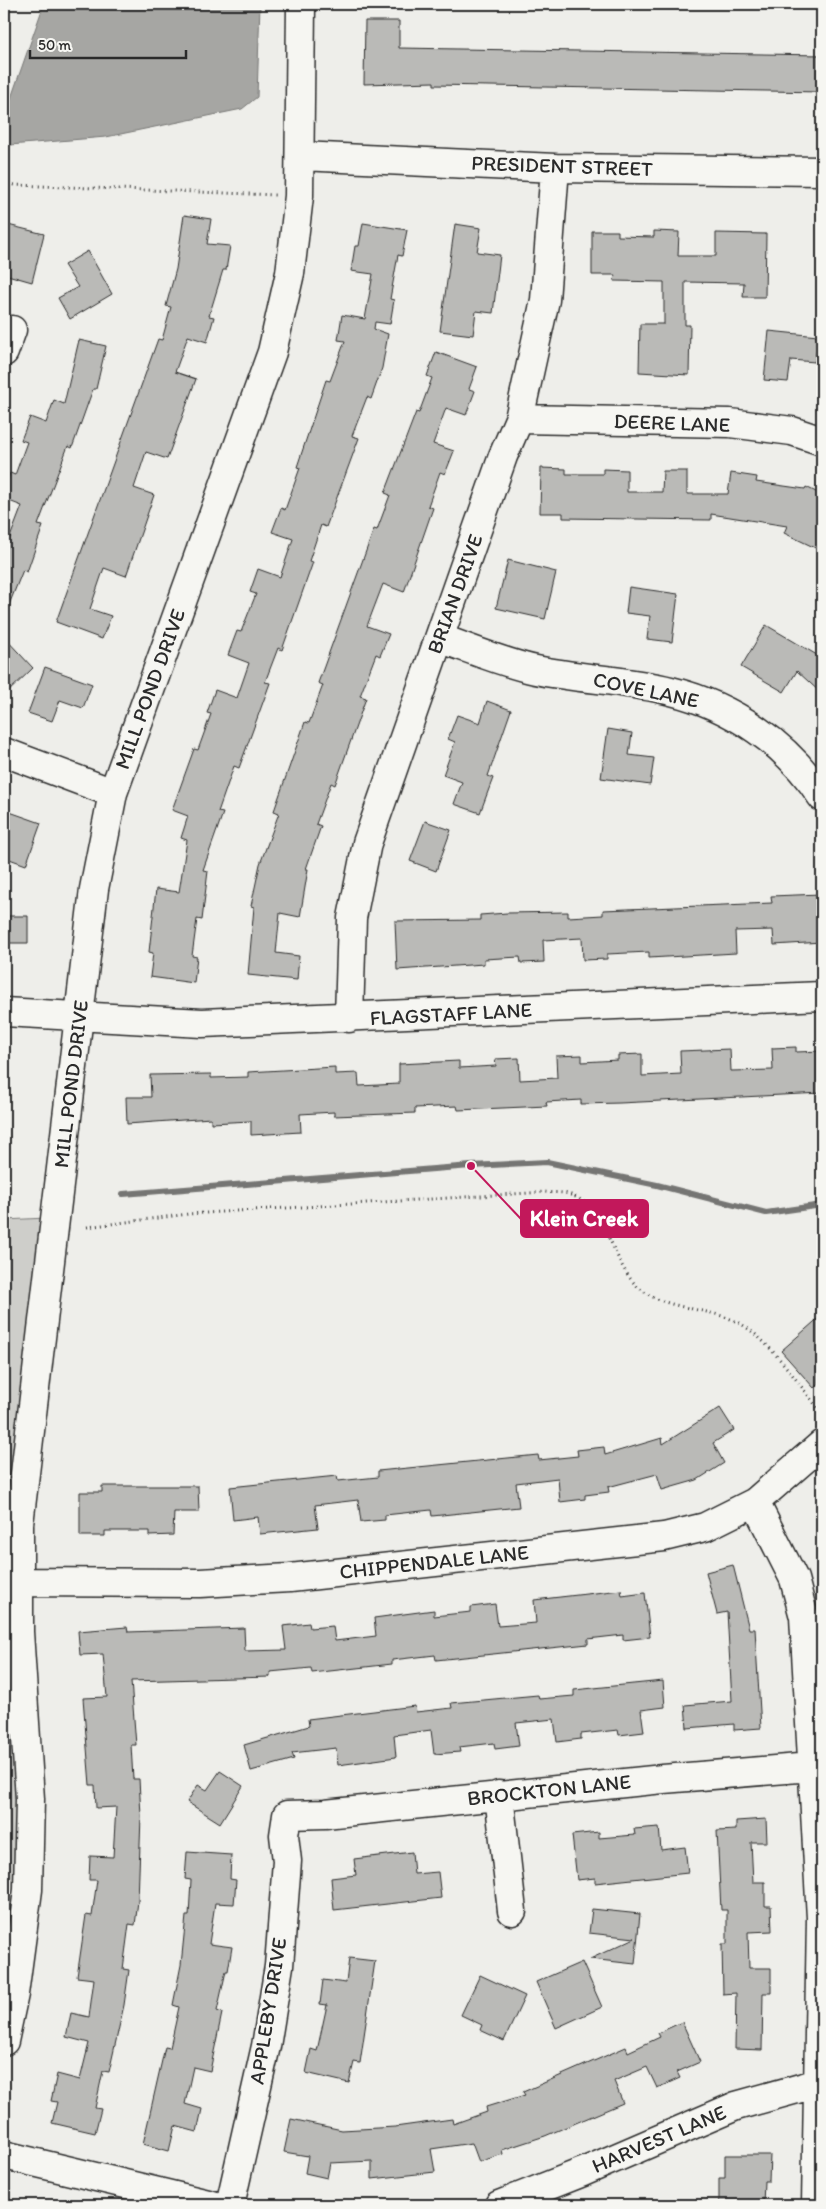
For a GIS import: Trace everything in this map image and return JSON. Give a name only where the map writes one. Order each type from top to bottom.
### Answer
[{"type":"street","name":"MILL POND DRIVE","points":[[4,2041],[14,1994],[28,1890],[30,1799],[18,1582],[19,1524],[26,1452],[96,880],[113,793],[264,375],[290,273],[299,196],[301,156],[301,4]]},
{"type":"street","name":"PRESIDENT STREET","points":[[301,156],[555,168],[822,171]]},
{"type":"street","name":"BRIAN DRIVE","points":[[349,1018],[352,918],[367,843],[503,456],[519,419],[545,300],[555,168]]},
{"type":"street","name":"DEERE LANE","points":[[519,419],[730,423],[792,431],[822,441]]},
{"type":"street","name":"COVE LANE","points":[[439,638],[535,670],[670,691],[706,703],[742,720],[794,759],[822,797]]},
{"type":"street","points":[[4,752],[113,793]]},
{"type":"street","name":"FLAGSTAFF LANE","points":[[4,1012],[202,1023],[822,996]]},
{"type":"street","name":"CHIPPENDALE LANE","points":[[18,1582],[200,1583],[281,1578],[654,1538],[704,1527],[755,1502],[822,1444]]},
{"type":"street","points":[[755,1502],[790,1572],[804,1617],[821,1918],[820,2082],[816,2205]]},
{"type":"street","name":"BROCKTON LANE","points":[[287,1815],[325,1814],[663,1779],[811,1767]]},
{"type":"street","points":[[500,1796],[512,1911]]},
{"type":"street","name":"APPLEBY DRIVE","points":[[230,2205],[266,2046],[279,1966],[287,1861],[284,1834],[287,1815]]},
{"type":"street","name":"HARVEST LANE","points":[[507,2204],[736,2106],[820,2082]]},
{"type":"street","points":[[4,2155],[213,2205]]},
{"type":"path","points":[[4,183],[15,185],[299,196]]},
{"type":"path","points":[[87,1228],[190,1214],[545,1192],[568,1194],[586,1204],[602,1224],[635,1284],[656,1298],[692,1309],[714,1312],[756,1333],[822,1413]]},
{"type":"shaded area","points":[[44,4],[260,4],[257,97],[242,109],[106,137],[10,145],[4,140],[4,118]]},
{"type":"shaded area","points":[[47,1218],[32,1314],[5,1524],[19,1794],[17,1893],[4,1987],[4,1220]]},
{"type":"building","points":[[365,21],[399,21],[399,48],[822,55],[822,92],[434,85],[434,82],[364,84]]},
{"type":"building","points":[[184,215],[211,219],[207,244],[230,246],[226,270],[223,270],[209,316],[214,317],[207,342],[188,336],[175,372],[196,379],[167,459],[146,452],[134,488],[154,495],[126,576],[104,568],[90,609],[111,616],[102,639],[56,622],[158,339],[162,340],[171,307],[166,306],[176,269]]},
{"type":"building","points":[[363,223],[407,230],[402,256],[398,255],[390,299],[394,300],[390,324],[375,322],[374,329],[388,334],[382,368],[371,399],[367,397],[352,436],[359,438],[326,527],[321,525],[309,561],[313,562],[282,650],[278,648],[265,682],[270,683],[239,768],[234,766],[218,812],[223,813],[203,870],[208,871],[202,920],[197,919],[192,956],[197,957],[194,983],[150,977],[153,953],[149,952],[156,889],[179,892],[187,840],[181,838],[188,816],[172,810],[194,749],[198,750],[211,714],[207,713],[215,690],[237,698],[249,663],[228,655],[237,631],[241,632],[256,594],[250,592],[258,569],[280,577],[293,539],[272,532],[281,508],[285,510],[300,468],[297,467],[326,380],[330,381],[345,341],[338,340],[342,315],[365,319],[373,274],[351,271],[355,246],[359,246]]},
{"type":"building","points":[[4,224],[44,234],[32,282],[4,274]]},
{"type":"building","points":[[455,224],[481,228],[477,252],[500,255],[493,313],[476,311],[473,335],[440,331]]},
{"type":"building","points":[[592,231],[618,231],[618,236],[654,237],[654,231],[679,232],[678,256],[716,256],[716,233],[766,234],[765,297],[743,297],[744,283],[685,282],[685,325],[690,325],[689,375],[639,372],[640,324],[664,324],[664,282],[614,281],[615,275],[592,275]]},
{"type":"building","points":[[88,251],[112,294],[70,319],[58,298],[78,287],[64,265]]},
{"type":"building","points":[[769,331],[818,336],[815,362],[791,360],[788,382],[764,380]]},
{"type":"building","points":[[79,340],[106,346],[96,389],[93,389],[72,448],[68,446],[38,525],[43,526],[27,572],[23,570],[4,617],[4,538],[9,540],[22,506],[4,499],[4,490],[10,473],[15,475],[27,442],[21,440],[30,417],[46,423],[54,400],[64,404]]},
{"type":"building","points":[[436,352],[477,367],[469,389],[475,391],[466,415],[446,408],[433,444],[454,451],[445,474],[440,472],[428,506],[433,508],[404,592],[383,584],[367,626],[389,634],[380,656],[376,654],[360,696],[366,698],[335,785],[331,783],[316,824],[321,826],[306,869],[308,869],[300,917],[280,913],[276,953],[299,956],[297,980],[248,975],[254,907],[251,906],[260,864],[279,813],[274,811],[305,722],[309,723],[323,685],[318,683],[374,529],[377,530],[390,495],[385,493],[416,412],[419,413],[432,378],[427,376]]},
{"type":"building","points":[[541,468],[566,469],[566,474],[603,474],[603,469],[627,470],[627,492],[662,492],[663,471],[687,471],[687,494],[728,494],[731,473],[757,477],[756,482],[805,489],[806,487],[822,495],[822,502],[817,513],[822,516],[822,551],[784,533],[787,526],[711,514],[711,520],[563,518],[563,513],[540,513]]},
{"type":"building","points":[[508,560],[556,572],[545,619],[496,608]]},
{"type":"building","points":[[629,587],[678,594],[672,642],[647,639],[650,616],[626,613]]},
{"type":"building","points":[[766,625],[822,658],[822,694],[797,671],[784,692],[741,667]]},
{"type":"building","points":[[4,637],[33,668],[4,696]]},
{"type":"building","points":[[45,667],[92,684],[83,708],[60,700],[52,721],[28,713]]},
{"type":"building","points":[[487,701],[511,710],[488,776],[493,778],[480,813],[454,804],[462,782],[443,775],[455,742],[448,739],[457,715],[480,723]]},
{"type":"building","points":[[608,729],[632,733],[629,755],[654,758],[650,785],[601,778]]},
{"type":"building","points":[[4,810],[41,823],[26,865],[4,857]]},
{"type":"building","points":[[425,821],[451,830],[436,871],[410,861]]},
{"type":"building","points":[[821,894],[822,942],[774,945],[773,930],[735,931],[736,953],[649,958],[649,952],[607,954],[607,959],[583,960],[582,938],[543,940],[544,962],[521,963],[520,957],[484,959],[484,964],[397,970],[395,921],[480,920],[480,915],[507,913],[568,912],[568,917],[603,915],[603,910],[772,903],[771,896]]},
{"type":"building","points":[[4,916],[28,916],[28,943],[4,943]]},
{"type":"building","points":[[796,1047],[796,1052],[822,1051],[822,1093],[620,1103],[581,1104],[581,1100],[546,1102],[547,1106],[458,1110],[457,1106],[415,1108],[415,1113],[334,1116],[334,1112],[300,1114],[301,1132],[251,1135],[251,1121],[211,1123],[211,1118],[127,1124],[126,1097],[151,1097],[150,1075],[211,1074],[211,1078],[248,1077],[248,1072],[335,1067],[335,1074],[358,1073],[359,1086],[399,1084],[399,1064],[459,1061],[459,1068],[496,1066],[495,1059],[519,1058],[520,1080],[557,1078],[556,1056],[582,1055],[582,1062],[618,1060],[618,1055],[642,1054],[642,1076],[681,1074],[680,1051],[730,1049],[731,1071],[773,1070],[772,1048]]},
{"type":"building","points":[[822,1315],[822,1380],[814,1388],[781,1351]]},
{"type":"building","points":[[720,1408],[734,1430],[713,1443],[724,1463],[697,1480],[662,1490],[657,1474],[608,1487],[609,1492],[585,1495],[585,1499],[560,1502],[558,1478],[516,1483],[519,1507],[432,1516],[431,1510],[385,1515],[385,1520],[361,1522],[358,1500],[315,1505],[318,1528],[260,1534],[258,1517],[233,1520],[230,1487],[337,1476],[338,1481],[378,1477],[378,1471],[538,1455],[539,1460],[578,1456],[577,1450],[604,1447],[605,1455],[662,1438],[663,1444]]},
{"type":"building","points":[[102,1486],[198,1486],[199,1512],[174,1512],[173,1535],[149,1536],[149,1531],[105,1531],[105,1536],[80,1536],[80,1492],[102,1492]]},
{"type":"building","points":[[733,1565],[749,1629],[755,1629],[761,1728],[734,1730],[734,1724],[687,1728],[685,1705],[732,1701],[727,1612],[717,1614],[706,1572]]},
{"type":"building","points":[[621,1590],[622,1596],[645,1593],[650,1637],[623,1640],[623,1635],[588,1639],[588,1644],[436,1660],[435,1655],[392,1660],[392,1664],[312,1673],[311,1668],[270,1672],[270,1677],[131,1681],[136,1745],[131,1745],[133,1779],[139,1779],[141,1816],[138,1901],[135,1925],[129,1924],[123,1969],[129,1970],[124,2005],[109,2072],[103,2071],[95,2108],[101,2109],[95,2133],[52,2123],[57,2102],[51,2101],[57,2074],[80,2080],[89,2043],[66,2037],[71,2013],[89,2017],[94,1979],[77,1977],[86,1915],[92,1916],[97,1880],[89,1880],[90,1856],[113,1857],[116,1807],[96,1808],[95,1785],[90,1785],[83,1698],[107,1697],[103,1654],[80,1655],[78,1631],[127,1627],[128,1632],[244,1628],[245,1651],[286,1650],[283,1626],[309,1623],[310,1628],[333,1626],[335,1641],[376,1636],[374,1618],[434,1610],[434,1616],[471,1612],[471,1607],[495,1604],[498,1626],[536,1623],[534,1600]]},
{"type":"building","points":[[663,1681],[665,1707],[641,1710],[644,1732],[619,1735],[618,1730],[581,1734],[581,1739],[557,1742],[554,1719],[516,1723],[519,1746],[495,1749],[494,1743],[459,1747],[460,1752],[434,1754],[431,1730],[394,1735],[396,1757],[338,1765],[336,1748],[292,1753],[294,1759],[251,1771],[244,1745],[309,1726],[308,1719],[415,1706],[416,1712],[452,1708],[451,1703],[538,1695],[539,1699],[574,1696],[574,1690]]},
{"type":"building","points":[[220,1771],[243,1786],[220,1823],[187,1802],[198,1785],[207,1790]]},
{"type":"building","points":[[766,1819],[767,1842],[751,1842],[753,1882],[765,1882],[765,1906],[771,1906],[772,1931],[748,1932],[749,1968],[771,1968],[771,1993],[763,1993],[762,2050],[735,2049],[736,1993],[723,1994],[722,1944],[727,1944],[727,1910],[721,1910],[717,1831],[736,1830],[736,1821]]},
{"type":"building","points":[[659,1827],[661,1850],[685,1847],[688,1873],[595,1883],[595,1878],[577,1880],[572,1835],[599,1832],[599,1838],[635,1835],[634,1829]]},
{"type":"building","points":[[187,1852],[231,1855],[230,1879],[236,1880],[234,1904],[215,1903],[209,1944],[232,1947],[228,1971],[226,1971],[217,2011],[222,2013],[210,2071],[193,2067],[185,2104],[202,2109],[197,2132],[175,2126],[169,2151],[143,2144],[165,2047],[170,2048],[179,2007],[173,2005],[181,1965],[186,1916],[189,1916],[191,1880],[185,1879]]},
{"type":"building","points":[[412,1852],[414,1874],[438,1872],[441,1898],[334,1910],[331,1878],[356,1875],[354,1859]]},
{"type":"building","points":[[592,1909],[640,1914],[635,1964],[590,1959],[635,1938],[589,1933]]},
{"type":"building","points":[[349,1958],[375,1961],[360,2063],[354,2062],[349,2083],[306,2073],[311,2049],[317,2051],[327,2005],[320,2004],[323,1980],[346,1983]]},
{"type":"building","points":[[582,1962],[602,2007],[556,2028],[536,1982]]},
{"type":"building","points":[[480,1975],[525,1996],[504,2041],[480,2030],[482,2025],[461,2015]]},
{"type":"building","points":[[682,2022],[700,2062],[677,2072],[680,2078],[657,2088],[647,2067],[614,2081],[623,2103],[545,2136],[502,2150],[503,2154],[479,2162],[472,2143],[431,2149],[435,2172],[372,2179],[372,2161],[330,2163],[327,2178],[305,2173],[308,2156],[284,2152],[291,2119],[342,2130],[395,2127],[452,2119],[453,2124],[487,2112],[486,2107],[525,2095],[523,2092],[626,2047],[628,2052],[660,2037],[658,2033]]},
{"type":"building","points":[[725,2155],[770,2155],[769,2181],[764,2181],[763,2205],[719,2205],[719,2178],[725,2178]]},
{"type":"waterway","points":[[123,1194],[471,1166],[547,1162],[657,1185],[766,1213],[822,1205]]},
{"type":"place","name":"Klein Creek","points":[[471,1166]]}]
